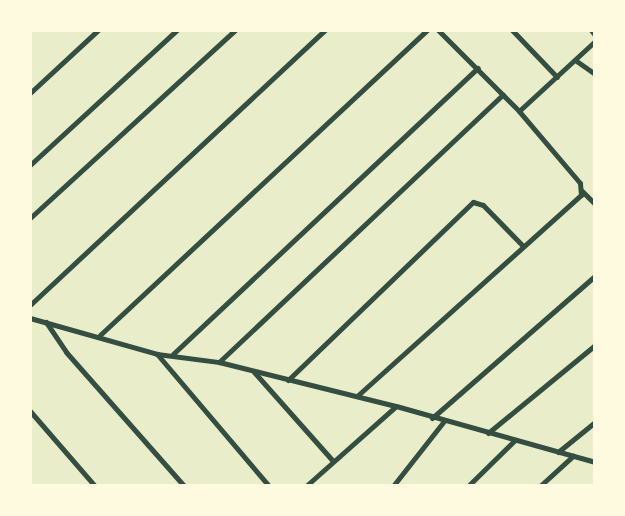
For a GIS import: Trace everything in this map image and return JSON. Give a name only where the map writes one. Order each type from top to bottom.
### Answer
[{"type":"street","points":[[30,93],[98,30]]},
{"type":"street","points":[[30,165],[177,30]]},
{"type":"street","points":[[30,218],[235,30]]},
{"type":"street","points":[[30,305],[325,30]]},
{"type":"street","points":[[100,335],[427,30]]},
{"type":"street","points":[[438,30],[519,111],[582,191],[595,204]]},
{"type":"street","points":[[513,30],[556,76]]},
{"type":"street","points":[[591,30],[595,35]]},
{"type":"street","points":[[519,111],[595,41]]},
{"type":"street","points":[[575,60],[595,74]]},
{"type":"street","points":[[173,354],[478,68]]},
{"type":"street","points":[[219,362],[503,94]]},
{"type":"street","points":[[357,396],[582,191]]},
{"type":"street","points":[[288,380],[473,202],[483,205],[523,246]]},
{"type":"street","points":[[432,418],[595,276]]},
{"type":"street","points":[[30,318],[100,335],[157,354],[173,354],[219,362],[357,396],[595,462]]},
{"type":"street","points":[[46,322],[66,352],[184,486]]},
{"type":"street","points":[[488,433],[595,345]]},
{"type":"street","points":[[157,354],[269,486]]},
{"type":"street","points":[[253,371],[333,461]]},
{"type":"street","points":[[306,486],[396,406]]},
{"type":"street","points":[[30,411],[95,486]]},
{"type":"street","points":[[393,486],[444,421]]},
{"type":"street","points":[[558,453],[595,422]]},
{"type":"street","points":[[468,486],[515,440]]},
{"type":"street","points":[[540,486],[573,456]]}]
